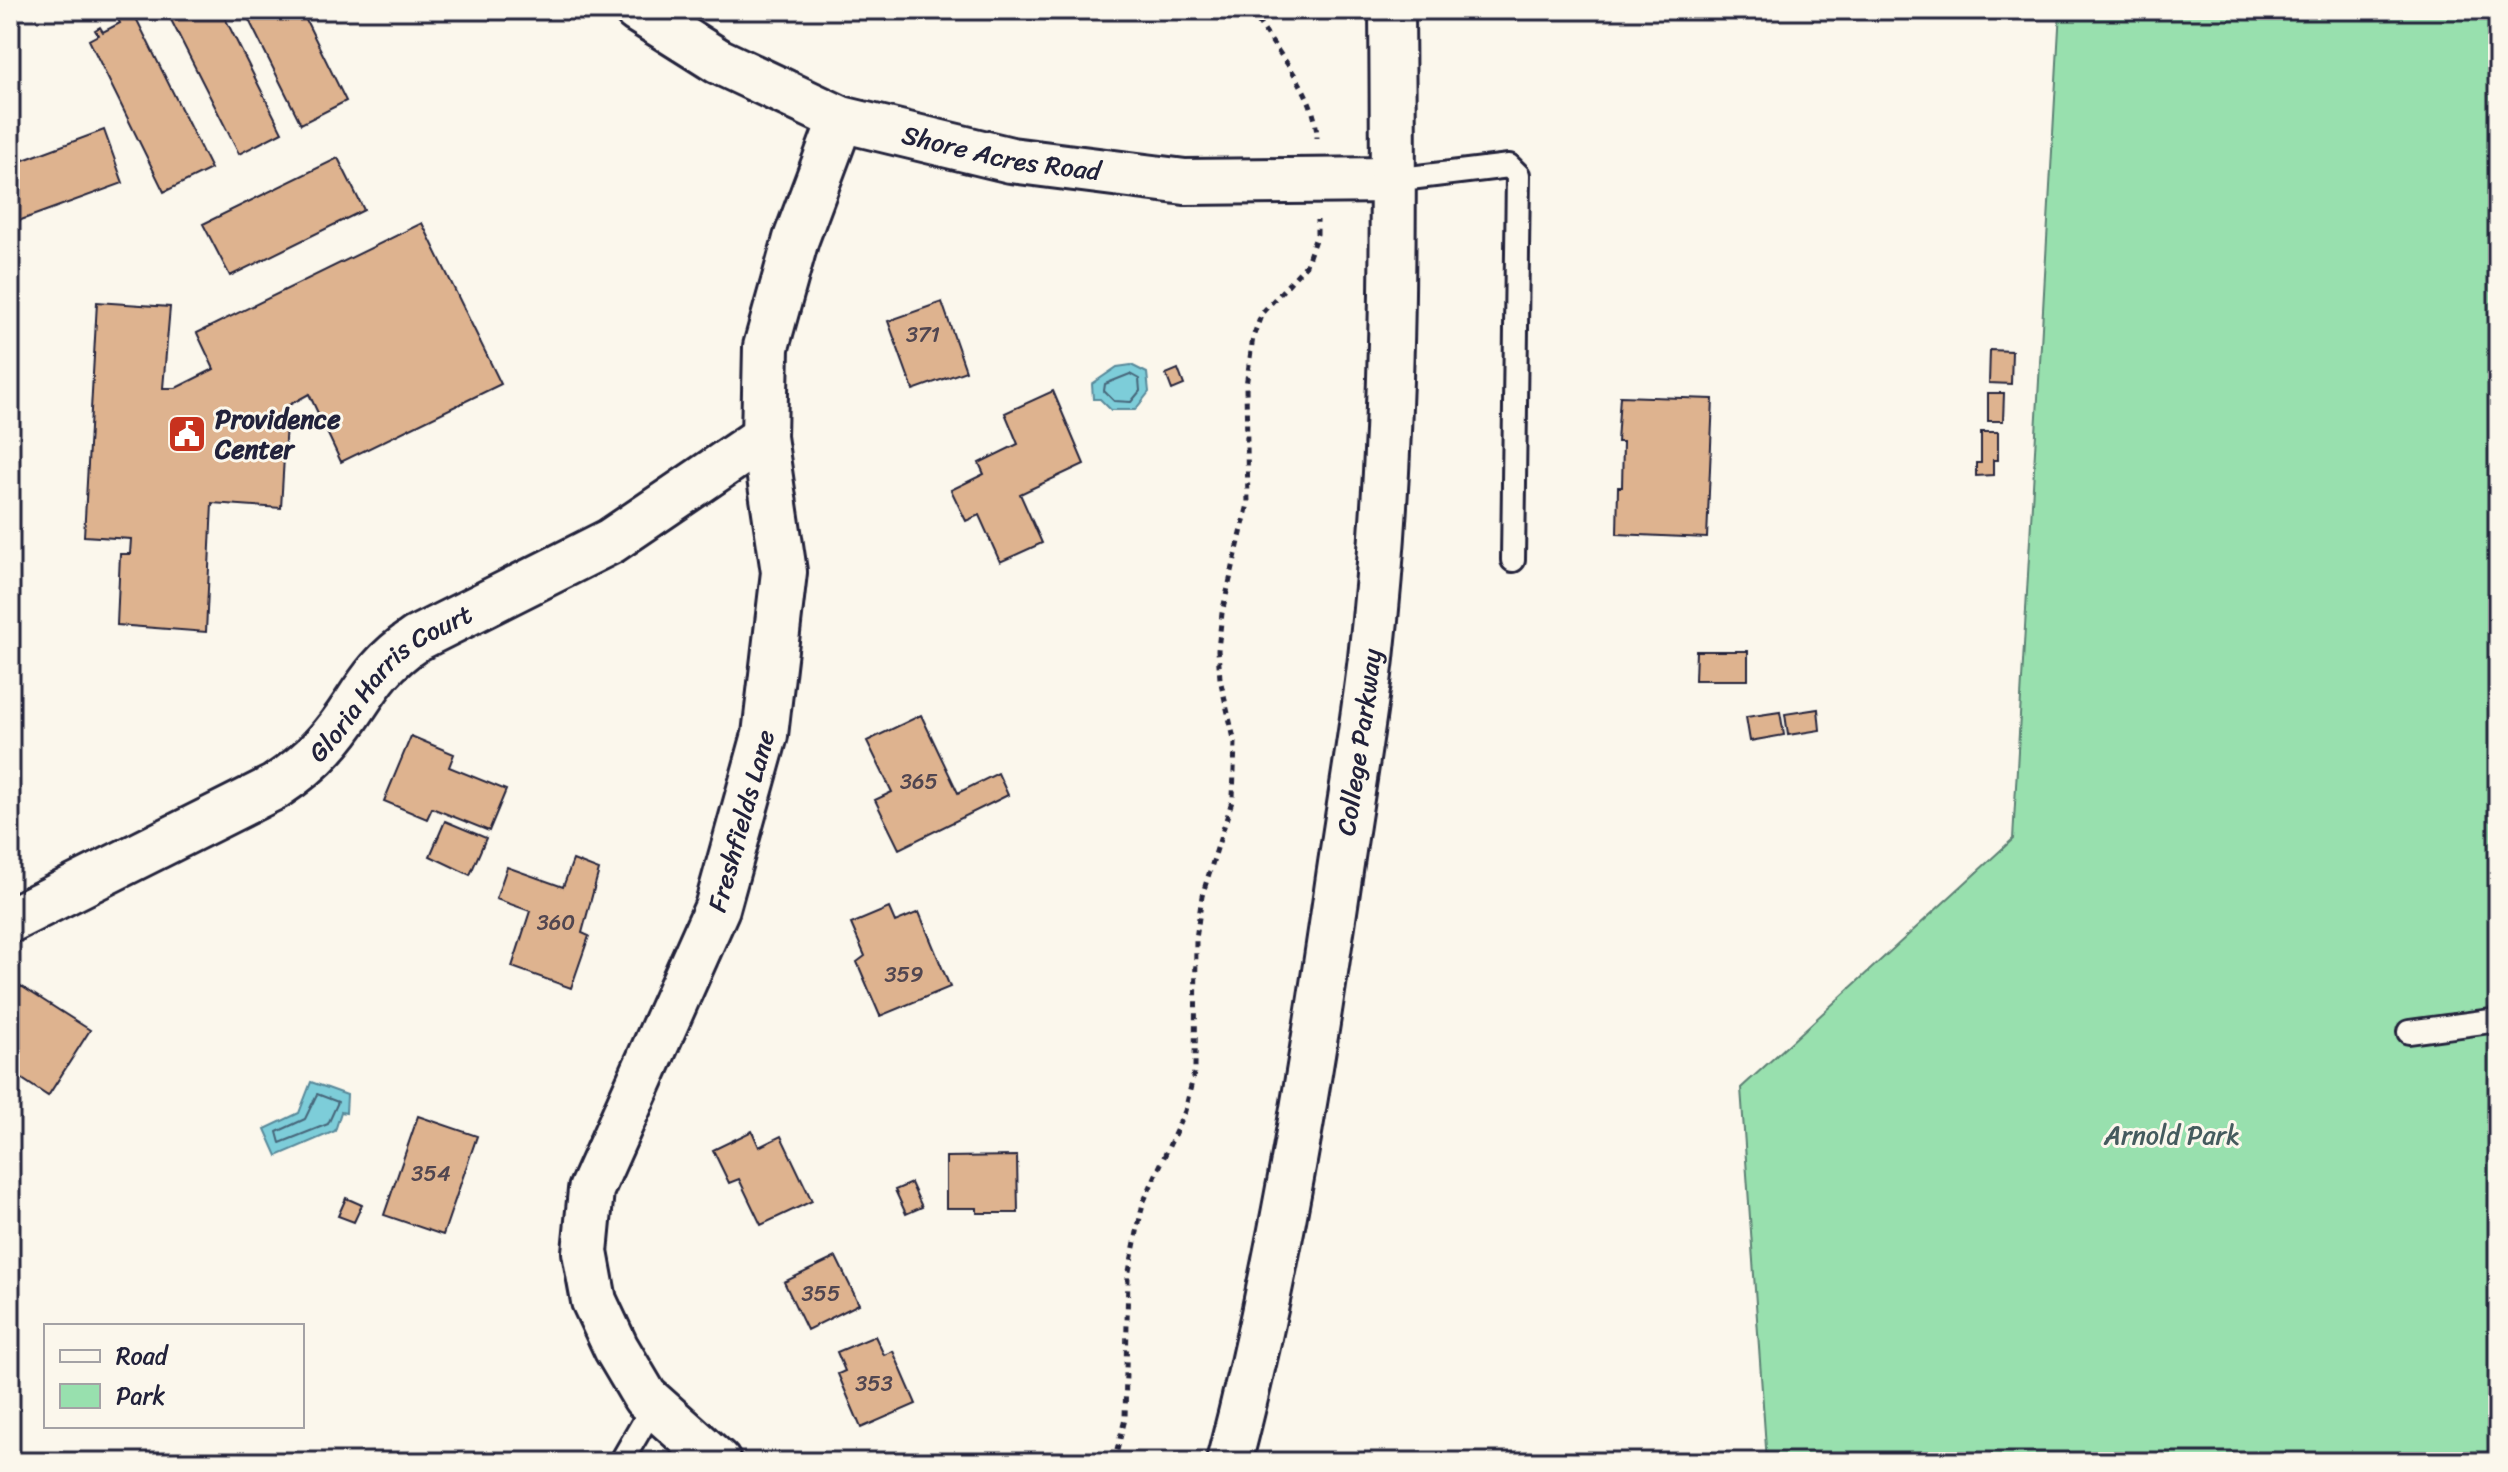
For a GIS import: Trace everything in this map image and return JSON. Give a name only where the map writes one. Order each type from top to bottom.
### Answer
[{"type":"street","name":"Shore Acres Road","points":[[637,10],[718,61],[841,119],[1011,160],[1185,182],[1393,180]]},
{"type":"street","name":"College Parkway","points":[[1229,1462],[1263,1332],[1315,1041],[1371,657],[1388,420],[1393,180],[1392,10]]},
{"type":"street","name":"Freshfields Lane","points":[[718,1462],[645,1397],[616,1348],[594,1301],[585,1252],[591,1190],[717,908],[765,735],[784,572],[764,437],[766,347],[796,239],[841,119]]},
{"type":"street","name":"Gloria Harris Court","points":[[10,920],[275,787],[326,745],[388,658],[416,639],[611,541],[764,437]]},
{"type":"lane","points":[[1393,180],[1509,166],[1518,175],[1513,560]]},
{"type":"lane","points":[[2409,1032],[2498,1020]]},
{"type":"lane","points":[[621,1462],[654,1405]]},
{"type":"path","points":[[1252,10],[1267,39],[1304,88],[1316,116]]},
{"type":"path","points":[[1114,1462],[1125,1419],[1128,1276],[1143,1203],[1185,1111],[1195,1069],[1196,939],[1202,896],[1233,798],[1235,743],[1220,679],[1218,650],[1222,613],[1248,504],[1250,449],[1246,386],[1253,337],[1262,313],[1306,265],[1317,234]]},
{"type":"green space","name":"Arnold Park","points":[[2060,10],[2498,10],[2498,1462],[1767,1462],[1741,1088],[2013,839]]},
{"type":"water","points":[[1131,365],[1147,373],[1149,392],[1135,410],[1111,410],[1100,399],[1093,399],[1092,384],[1117,367]]},
{"type":"water","points":[[311,1082],[347,1095],[346,1113],[341,1112],[335,1131],[277,1156],[265,1129],[299,1113]]},
{"type":"building","points":[[166,10],[221,10],[282,132],[239,154]]},
{"type":"building","points":[[244,10],[301,10],[346,101],[301,124]]},
{"type":"building","points":[[124,13],[126,18],[134,14],[211,169],[164,192],[89,40],[98,35],[95,30],[100,27],[103,32],[120,23],[117,17]]},
{"type":"building","points":[[104,130],[123,183],[10,224],[10,165]]},
{"type":"building","points":[[338,158],[364,210],[230,276],[203,224]]},
{"type":"building","name":"Providence Center","points":[[422,223],[501,384],[341,462],[309,394],[287,406],[281,508],[212,503],[206,632],[117,625],[120,554],[130,554],[131,539],[84,536],[97,302],[170,307],[163,388],[176,388],[214,369],[197,333]]},
{"type":"building","points":[[942,302],[966,371],[913,390],[888,321]]},
{"type":"building","points":[[1990,350],[2012,351],[2011,384],[1989,383]]},
{"type":"building","points":[[1178,369],[1184,385],[1172,390],[1166,374]]},
{"type":"building","points":[[1053,391],[1084,464],[1020,494],[1042,543],[1000,562],[979,515],[966,521],[951,490],[984,474],[979,463],[1018,444],[1005,413]]},
{"type":"building","points":[[1988,393],[2004,393],[2003,421],[1988,421]]},
{"type":"building","points":[[1620,396],[1713,399],[1707,538],[1617,534],[1623,442],[1617,442]]},
{"type":"building","points":[[1981,432],[1998,432],[1998,460],[1993,460],[1993,475],[1976,476],[1976,463],[1981,463]]},
{"type":"building","points":[[1696,651],[1748,651],[1748,680],[1695,680]]},
{"type":"building","points":[[1818,709],[1820,730],[1788,735],[1785,714]]},
{"type":"building","points":[[1780,712],[1784,735],[1750,741],[1746,717]]},
{"type":"building","points":[[921,715],[958,793],[998,773],[1008,795],[899,849],[875,800],[892,792],[867,741]]},
{"type":"building","points":[[411,736],[454,754],[449,767],[506,790],[489,831],[432,808],[427,819],[384,801]]},
{"type":"building","points":[[445,821],[486,838],[470,875],[430,856]]},
{"type":"building","points":[[573,860],[599,870],[582,933],[589,936],[571,988],[512,967],[530,911],[496,899],[507,867],[563,887]]},
{"type":"building","points":[[889,908],[895,922],[919,912],[950,987],[880,1016],[857,962],[865,956],[851,924]]},
{"type":"building","points":[[21,986],[90,1030],[48,1096],[10,1071],[10,1002]]},
{"type":"building","points":[[418,1116],[477,1136],[443,1235],[384,1215]]},
{"type":"building","points":[[752,1131],[759,1147],[781,1136],[812,1201],[761,1225],[739,1179],[729,1183],[713,1150]]},
{"type":"building","points":[[1017,1156],[1018,1213],[977,1213],[977,1208],[946,1208],[946,1157]]},
{"type":"building","points":[[911,1183],[922,1207],[906,1214],[895,1190]]},
{"type":"building","points":[[346,1198],[362,1205],[354,1222],[338,1216]]},
{"type":"building","points":[[836,1257],[859,1304],[807,1330],[784,1282]]},
{"type":"building","points":[[875,1336],[884,1355],[893,1351],[916,1404],[861,1428],[838,1374],[845,1371],[837,1352]]},
{"type":"place","name":"Providence Center","points":[[187,434]]}]
